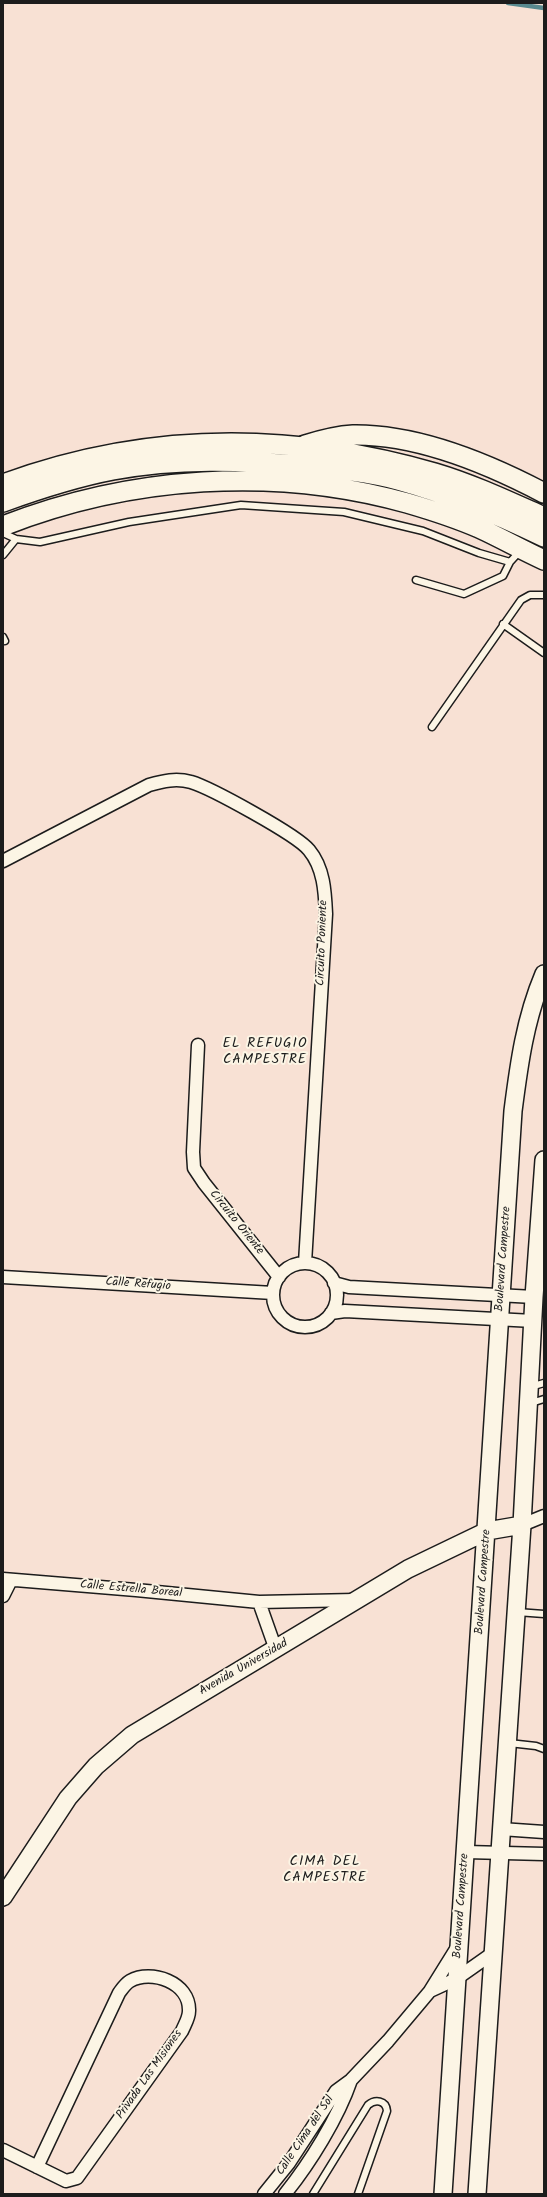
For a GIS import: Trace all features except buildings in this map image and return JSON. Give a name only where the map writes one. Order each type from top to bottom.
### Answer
[{"type":"main road","points":[[298,447],[327,438],[352,435],[380,436],[420,444],[455,454],[544,493]]},
{"type":"main road","points":[[363,494],[360,485],[361,464],[369,441],[380,436]]},
{"type":"main road","points":[[3,484],[64,464],[131,450],[231,442],[298,447],[361,464],[396,480],[445,494],[497,515],[544,538]]},
{"type":"main road","points":[[3,502],[70,480],[114,470],[153,465],[240,461],[361,464],[436,473],[477,488],[544,517]]},
{"type":"main road","points":[[9,533],[31,515],[99,496],[178,484],[212,481],[285,482],[363,494],[407,503],[478,528],[515,556],[544,560]]},
{"type":"street","name":"Circuito Poniente","points":[[3,861],[149,785],[169,780],[191,782],[242,807],[294,838],[309,850],[319,865],[324,884],[326,914],[305,1263]]},
{"type":"street","name":"Boulevard Campestre","points":[[443,2194],[513,1111],[521,1048],[533,1000],[544,974]]},
{"type":"street","name":"Circuito Oriente","points":[[198,1045],[192,1128],[194,1168],[208,1189],[279,1277]]},
{"type":"street","points":[[476,2194],[522,1525],[533,1392],[534,1297],[544,1160]]},
{"type":"street","points":[[305,1263],[322,1269],[334,1283],[336,1298],[331,1313],[323,1321],[312,1326],[300,1327],[289,1323],[280,1316],[274,1305],[273,1293],[279,1277],[286,1269],[305,1263]]},
{"type":"street","name":"Calle Refugio","points":[[3,1277],[273,1293]]},
{"type":"street","points":[[334,1283],[349,1286],[534,1297]]},
{"type":"street","points":[[331,1313],[345,1311],[533,1321]]},
{"type":"street","name":"Avenida Universidad","points":[[3,1897],[68,1798],[96,1766],[132,1736],[408,1569],[487,1531],[522,1525],[544,1516]]},
{"type":"street","points":[[3,1596],[7,1580]]},
{"type":"street","name":"Calle Estrella Boreal","points":[[7,1580],[136,1590],[259,1602],[358,1599]]},
{"type":"street","points":[[259,1602],[276,1650]]},
{"type":"street","points":[[501,1829],[544,1832]]},
{"type":"street","points":[[466,1852],[544,1854]]},
{"type":"street","name":"Calle Cima del Sol","points":[[264,2194],[289,2163],[336,2091],[351,2080],[388,2041],[430,1991],[458,1946]]},
{"type":"street","name":"Calle Cima del Sol","points":[[430,1991],[456,1979],[493,1953]]},
{"type":"street","name":"Privada Las Misiones","points":[[3,2150],[66,2181],[77,2178],[182,2031],[188,2018],[189,2009],[186,1995],[180,1988],[171,1982],[157,1977],[137,1978],[128,1982],[119,1992],[37,2166]]},
{"type":"street","name":"Calle Cima del Sol","points":[[285,2194],[303,2171],[345,2098],[351,2080]]},
{"type":"lane","points":[[3,533],[9,533],[40,542],[129,522],[241,504],[344,512],[423,531],[479,553],[515,556],[502,576],[464,594],[416,580]]},
{"type":"lane","points":[[3,555],[9,533]]},
{"type":"lane","points":[[432,727],[521,600],[530,595],[544,595]]},
{"type":"lane","points":[[503,624],[544,653]]},
{"type":"lane","points":[[533,1392],[544,1399]]},
{"type":"lane","points":[[516,1612],[544,1614]]},
{"type":"lane","points":[[507,1743],[536,1746],[544,1749]]},
{"type":"lane","points":[[313,2194],[368,2105],[377,2101],[387,2106],[387,2111],[358,2194]]},
{"type":"waterway","points":[[508,3],[544,8]]},
{"type":"district","name":"EL REFUGIO CAMPESTRE","points":[[265,1054]]},
{"type":"district","name":"CIMA DEL CAMPESTRE","points":[[325,1872]]}]
